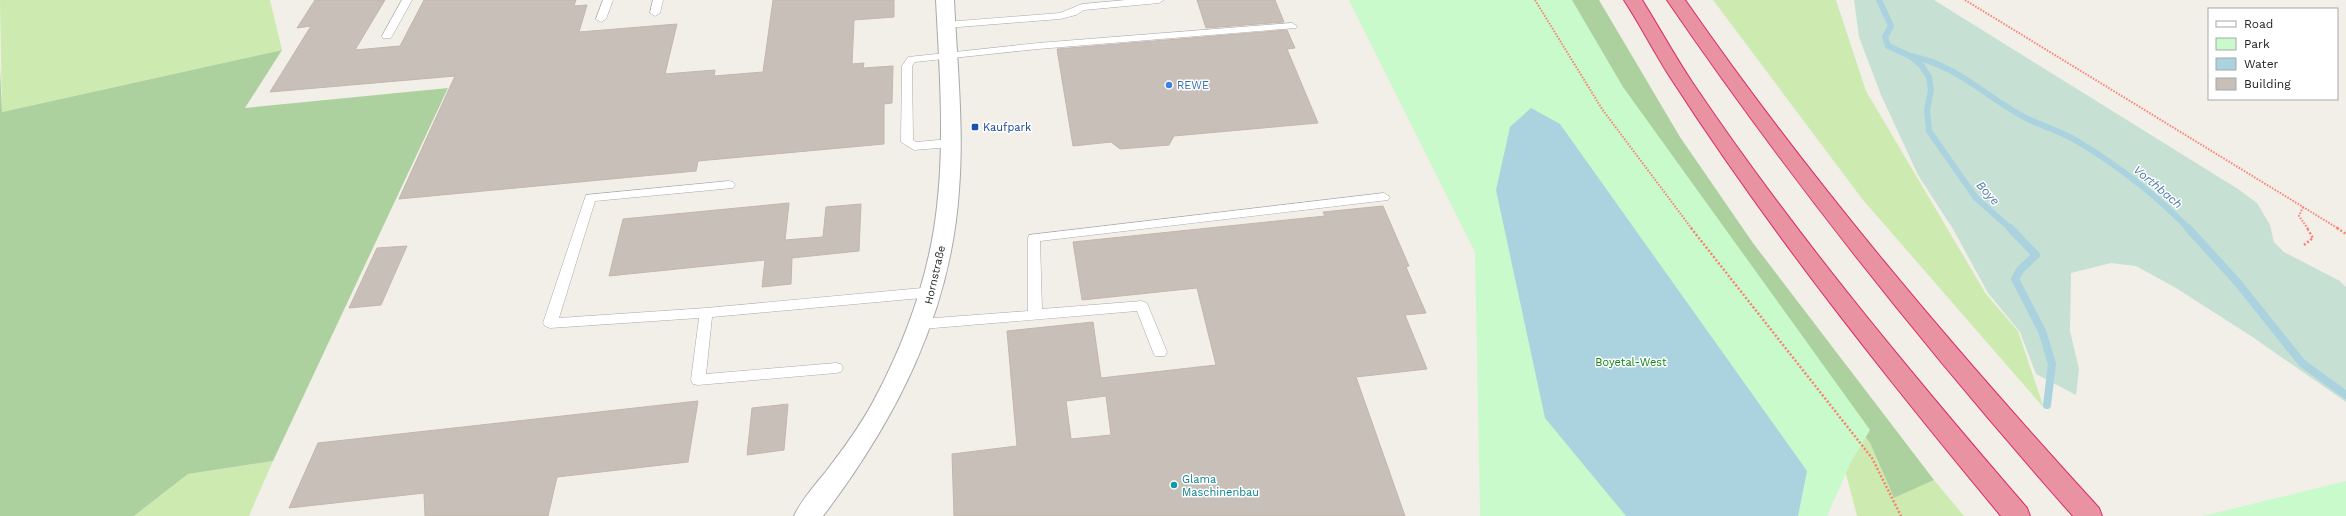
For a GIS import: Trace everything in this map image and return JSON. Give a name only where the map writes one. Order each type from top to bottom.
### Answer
[{"type":"highway","points":[[1633,0],[1688,90],[1776,216],[1916,396],[2017,516]]},
{"type":"highway","points":[[1676,0],[1777,141],[1884,280],[2089,516]]},
{"type":"street","name":"Hornstraße","points":[[807,516],[856,450],[886,403],[908,359],[922,324],[932,292],[947,209],[950,143],[945,0]]},
{"type":"lane","points":[[387,36],[407,0]]},
{"type":"lane","points":[[601,19],[608,0]]},
{"type":"lane","points":[[655,13],[658,0]]},
{"type":"lane","points":[[946,25],[1060,16],[1072,13],[1082,4],[1159,0]]},
{"type":"lane","points":[[950,143],[914,146],[907,142],[907,66],[912,59],[947,54],[1292,26]]},
{"type":"lane","points":[[729,185],[590,198],[550,323],[706,313],[932,292]]},
{"type":"lane","points":[[1035,315],[1034,238],[1384,197]]},
{"type":"lane","points":[[922,324],[1142,306],[1160,352]]},
{"type":"lane","points":[[706,313],[698,380],[836,368]]},
{"type":"path","points":[[1535,0],[1602,109],[1713,258],[1872,458],[1901,516]]},
{"type":"path","points":[[1965,0],[2346,234]]},
{"type":"path","points":[[2304,207],[2299,216],[2313,238],[2304,245]]},
{"type":"green space","points":[[0,0],[270,0],[282,50],[2,112]]},
{"type":"green space","name":"Boyetal-West","points":[[1349,0],[1572,0],[1623,87],[1870,430],[1851,462],[1827,516],[1480,516],[1475,252]]},
{"type":"green space","points":[[1559,0],[1870,443],[1894,498],[1934,480],[1964,516],[1857,516],[1841,455]]},
{"type":"green space","points":[[1559,0],[1599,0],[1680,137],[1753,243],[1934,480],[1894,498],[1870,443],[1693,212]]},
{"type":"green space","points":[[1713,0],[1836,0],[1866,91],[1986,294],[2018,331],[2044,408],[1863,200]]},
{"type":"green space","points":[[1854,0],[1934,0],[2238,189],[2257,203],[2270,225],[2274,242],[2284,252],[2340,281],[2346,287],[2346,402],[2251,336],[2176,288],[2136,266],[2111,263],[2071,273],[2070,331],[2079,369],[2076,395],[2036,374],[2020,332],[1988,293],[1953,229],[1918,175],[1881,95],[1859,37]]},
{"type":"green space","points":[[282,50],[245,108],[448,88],[273,461],[188,474],[134,516],[0,516],[0,68],[2,112]]},
{"type":"green space","points":[[273,461],[249,516],[134,516],[188,474]]},
{"type":"green space","points":[[2346,481],[2346,516],[2203,516]]},
{"type":"water","points":[[1531,108],[1560,124],[1807,471],[1798,516],[1626,516],[1545,418],[1496,190],[1510,127]]},
{"type":"building","points":[[315,0],[385,0],[355,50],[400,46],[424,0],[576,0],[574,6],[587,5],[579,32],[677,24],[665,74],[715,70],[714,76],[763,72],[773,0],[894,0],[894,17],[854,20],[852,64],[864,63],[863,68],[893,66],[892,103],[884,104],[884,144],[698,161],[696,171],[399,199],[455,76],[270,92],[311,26],[297,28]]},
{"type":"building","points":[[1197,0],[1275,0],[1284,22],[1206,28]]},
{"type":"building","points":[[1287,30],[1295,48],[1287,49],[1318,123],[1174,136],[1169,145],[1120,149],[1111,142],[1073,146],[1057,49]]},
{"type":"building","points":[[789,203],[785,240],[823,237],[826,207],[861,204],[859,251],[792,258],[791,284],[762,287],[765,260],[609,276],[623,219]]},
{"type":"building","points":[[1383,206],[1409,266],[1406,267],[1426,313],[1405,315],[1427,369],[1356,377],[1405,516],[954,516],[952,454],[1017,446],[1007,331],[1093,322],[1101,378],[1216,365],[1197,288],[1082,300],[1073,242],[1325,216],[1323,212]],"holes":[[[1106,396],[1111,435],[1071,439],[1066,401]]]},
{"type":"building","points":[[407,246],[381,305],[349,308],[377,248]]},
{"type":"building","points":[[698,401],[688,462],[557,477],[548,516],[425,516],[424,493],[289,508],[318,443]]},
{"type":"building","points":[[788,404],[784,450],[747,455],[752,408]]},
{"type":"waterway","name":"Boye","points":[[1879,0],[1891,26],[1885,37],[1888,46],[1910,56]]},
{"type":"waterway","name":"Vorthbach","points":[[1910,56],[1926,60],[1956,73],[2024,117],[2077,141],[2136,181],[2188,228]]},
{"type":"waterway","name":"Boye","points":[[1910,56],[1922,66],[1929,77],[1931,90],[1927,110],[1929,131],[1976,198],[2011,229]]},
{"type":"waterway","name":"Vorthbach","points":[[2188,228],[2238,283],[2302,363],[2346,395]]},
{"type":"waterway","name":"Boye","points":[[2011,229],[2036,255],[2020,270],[2015,279],[2042,331],[2052,364],[2047,405]]},
{"type":"place","name":"REWE","points":[[1169,85]]},
{"type":"place","name":"Kaufpark","points":[[975,127]]},
{"type":"place","name":"Glama Maschinenbau","points":[[1174,485]]}]
